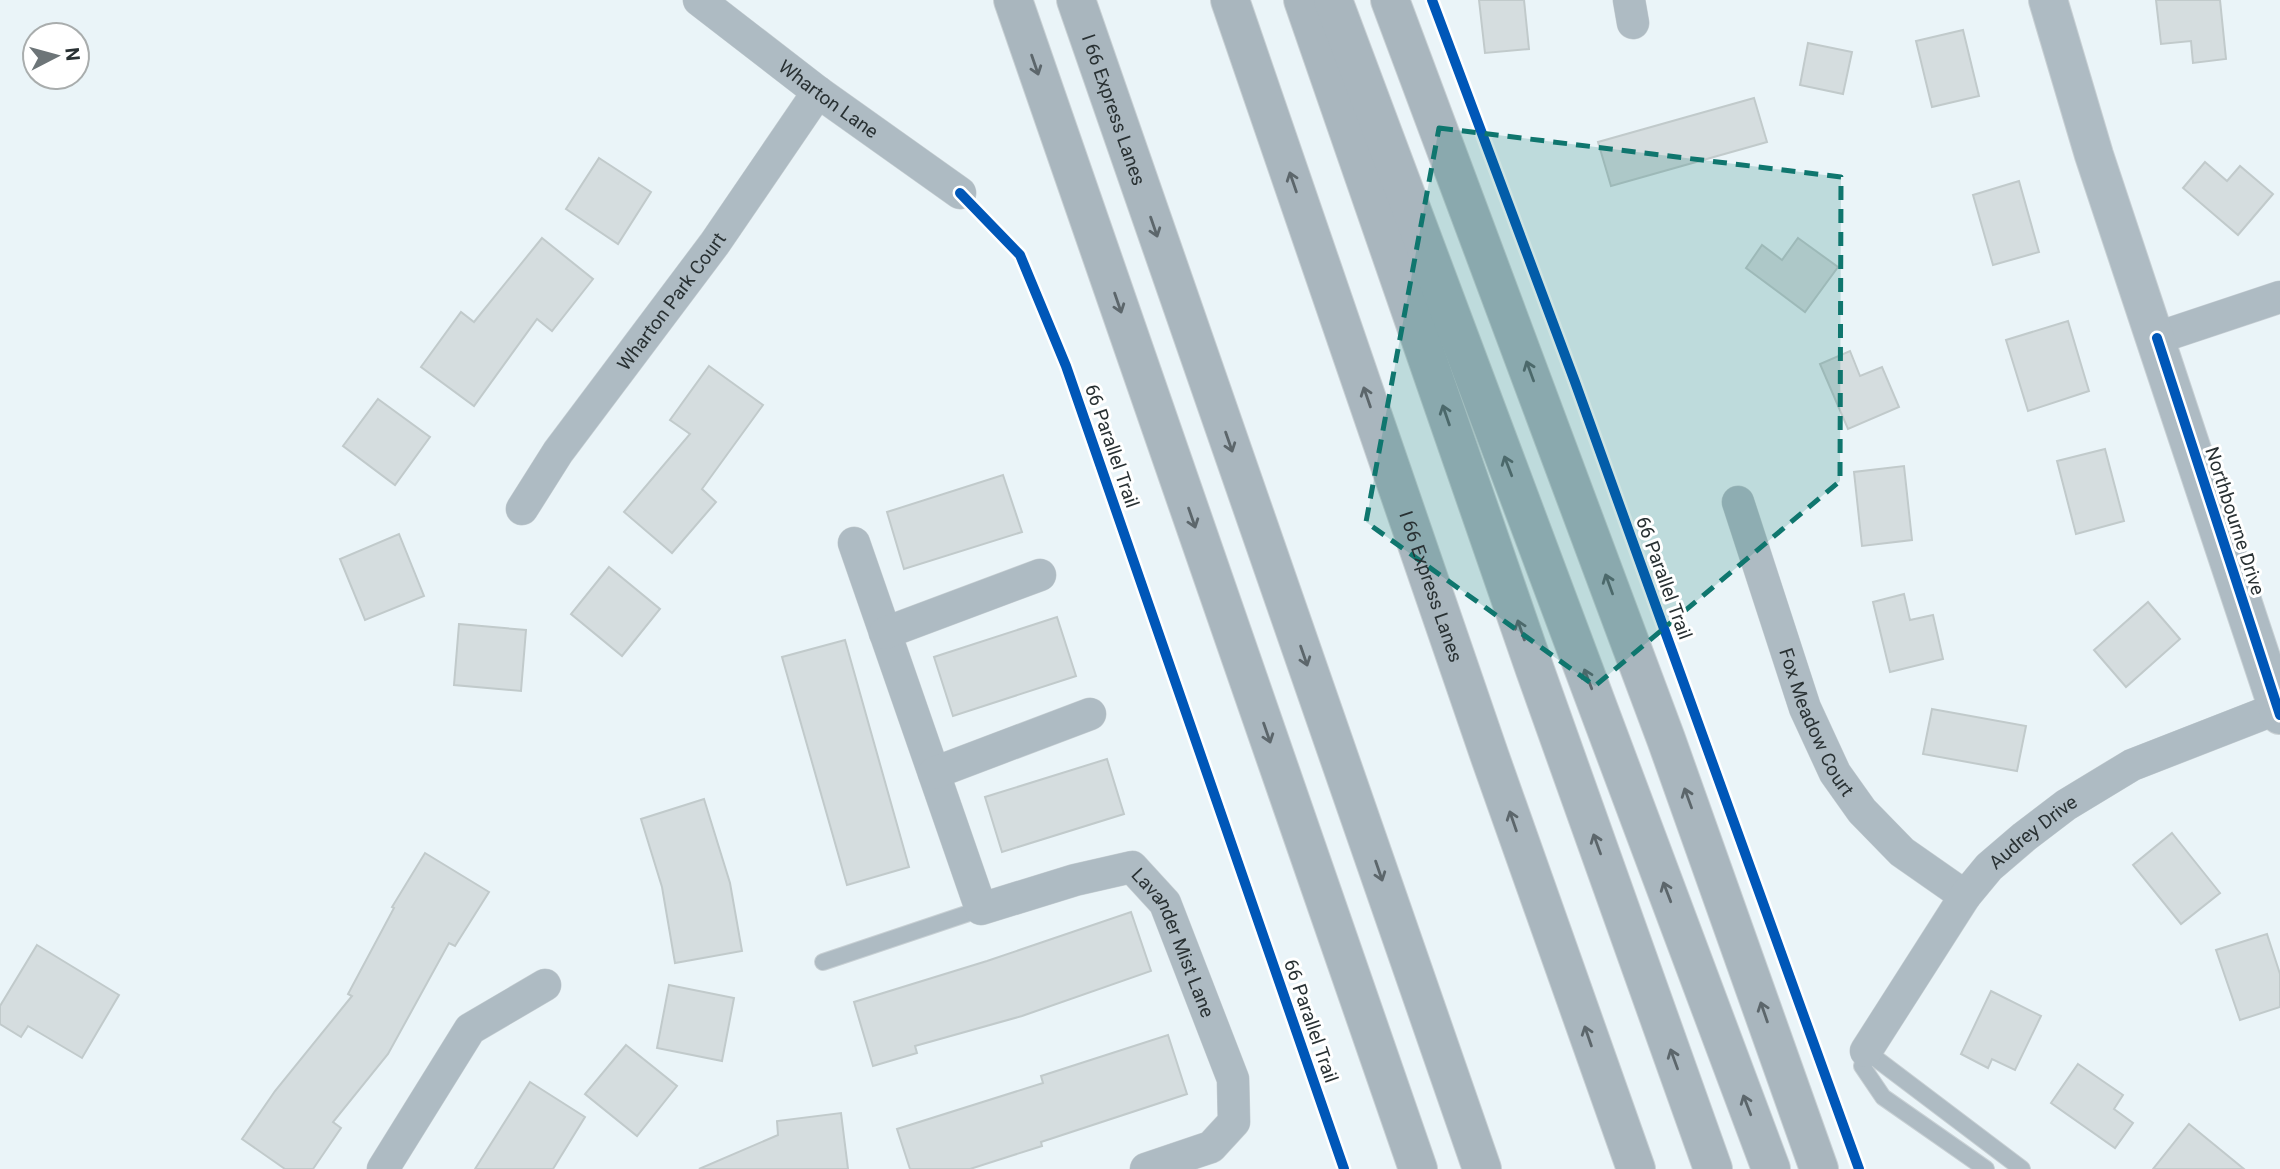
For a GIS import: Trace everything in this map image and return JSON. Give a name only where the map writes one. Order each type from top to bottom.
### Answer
[{"type":"highway","points":[[1013,0],[1418,1169]]},
{"type":"highway","name":"I 66 Express Lanes","points":[[1076,0],[1482,1169]]},
{"type":"highway","name":"I 66 Express Lanes","points":[[1230,0],[1495,770],[1636,1169]]},
{"type":"highway","points":[[1303,0],[1544,696],[1713,1169]]},
{"type":"highway","points":[[1333,0],[1771,1169]]},
{"type":"highway","points":[[1390,0],[1666,739],[1819,1169]]},
{"type":"street","name":"Wharton Lane","points":[[699,0],[818,92],[960,193]]},
{"type":"street","name":"Northbourne Drive","points":[[2048,0],[2094,155],[2157,338],[2279,712]]},
{"type":"street","name":"Wharton Park Court","points":[[522,509],[558,452],[715,243],[818,92]]},
{"type":"street","points":[[2157,338],[2280,297]]},
{"type":"street","name":"Fox Meadow Court","points":[[1738,502],[1805,708],[1835,773],[1862,811],[1902,852],[1965,896]]},
{"type":"street","points":[[854,543],[981,909]]},
{"type":"street","points":[[885,633],[1040,575]]},
{"type":"street","name":"Audrey Drive","points":[[1867,1051],[1965,896],[1989,867],[2024,837],[2101,782],[2163,751],[2279,712]]},
{"type":"street","points":[[934,773],[1090,714]]},
{"type":"street","name":"Lavander Mist Lane","points":[[981,909],[1075,880],[1132,867],[1166,903],[1233,1079],[1234,1122],[1211,1147],[1146,1169]]},
{"type":"street","points":[[383,1169],[470,1029],[545,985]]},
{"type":"lane","points":[[823,962],[981,909]]},
{"type":"lane","points":[[1986,1169],[1883,1097],[1862,1066],[1867,1051],[2022,1169]]},
{"type":"highlighted area","points":[[1439,128],[1841,177],[1840,481],[1595,686],[1366,522]]},
{"type":"building","points":[[1479,0],[1524,0],[1529,49],[1485,53]]},
{"type":"building","points":[[2156,0],[2220,0],[2226,59],[2193,63],[2191,41],[2161,44]]},
{"type":"building","points":[[1963,30],[1979,96],[1932,107],[1916,41]]},
{"type":"building","points":[[1808,43],[1852,52],[1843,94],[1800,85]]},
{"type":"building","points":[[1754,98],[1767,142],[1611,186],[1598,142]]},
{"type":"building","points":[[599,158],[651,192],[618,244],[566,209]]},
{"type":"building","points":[[2205,162],[2227,181],[2240,166],[2273,194],[2238,235],[2183,188]]},
{"type":"building","points":[[2019,181],[2039,252],[1993,265],[1973,195]]},
{"type":"building","points":[[542,238],[593,279],[552,331],[537,319],[474,406],[421,367],[461,312],[474,322]]},
{"type":"building","points":[[1798,238],[1838,267],[1805,312],[1746,268],[1762,245],[1782,260]]},
{"type":"building","points":[[2068,321],[2089,391],[2028,411],[2006,340]]},
{"type":"building","points":[[1850,351],[1860,376],[1882,367],[1899,407],[1848,429],[1820,364]]},
{"type":"building","points":[[709,366],[763,405],[702,489],[716,502],[672,553],[624,512],[690,434],[670,420]]},
{"type":"building","points":[[378,399],[430,437],[395,485],[343,446]]},
{"type":"building","points":[[2105,449],[2124,521],[2076,534],[2057,461]]},
{"type":"building","points":[[1904,466],[1912,540],[1862,546],[1854,472]]},
{"type":"building","points":[[1003,475],[1022,532],[904,569],[887,512]]},
{"type":"building","points":[[399,534],[424,596],[365,620],[340,559]]},
{"type":"building","points":[[609,567],[660,609],[622,656],[571,614]]},
{"type":"building","points":[[1904,594],[1910,620],[1933,615],[1943,659],[1890,672],[1873,602]]},
{"type":"building","points":[[2148,602],[2180,639],[2126,687],[2094,650]]},
{"type":"building","points":[[1057,617],[1076,676],[953,716],[934,657]]},
{"type":"building","points":[[459,624],[526,630],[521,691],[454,685]]},
{"type":"building","points":[[845,640],[909,867],[847,885],[782,657]]},
{"type":"building","points":[[1932,709],[2026,726],[2017,771],[1923,754]]},
{"type":"building","points":[[1107,759],[1124,814],[1002,852],[985,797]]},
{"type":"building","points":[[704,799],[730,883],[742,951],[675,963],[662,887],[641,819]]},
{"type":"building","points":[[2172,833],[2220,893],[2181,924],[2133,865]]},
{"type":"building","points":[[425,853],[489,892],[455,946],[449,943],[388,1054],[333,1122],[341,1128],[313,1169],[285,1169],[242,1139],[275,1091],[352,996],[348,994],[394,908],[392,907]]},
{"type":"building","points":[[1131,912],[1151,971],[1022,1016],[915,1046],[917,1053],[873,1066],[854,1002],[987,961]]},
{"type":"building","points":[[2267,934],[2280,974],[2280,1007],[2240,1020],[2216,950]]},
{"type":"building","points":[[37,945],[119,995],[82,1058],[28,1026],[21,1037],[0,1024],[0,1006]]},
{"type":"building","points":[[669,985],[734,998],[722,1061],[657,1048]]},
{"type":"building","points":[[1991,991],[2041,1016],[2015,1070],[1992,1059],[1988,1068],[1961,1054]]},
{"type":"building","points":[[1168,1035],[1187,1094],[1041,1142],[1042,1146],[970,1169],[910,1169],[897,1129],[1043,1083],[1041,1076]]},
{"type":"building","points":[[626,1045],[677,1086],[637,1136],[585,1094]]},
{"type":"building","points":[[2078,1064],[2123,1095],[2114,1109],[2133,1123],[2115,1148],[2051,1103]]},
{"type":"building","points":[[530,1082],[585,1117],[553,1169],[475,1169]]},
{"type":"building","points":[[841,1113],[848,1169],[699,1169],[778,1135],[777,1121]]},
{"type":"building","points":[[2189,1124],[2244,1169],[2153,1169]]},
{"type":"cycle path","name":"66 Parallel Trail","points":[[1432,0],[1575,382],[1859,1169]]},
{"type":"cycle path","name":"66 Parallel Trail","points":[[960,193],[1020,255],[1066,366],[1344,1169]]},
{"type":"cycle path","points":[[2157,338],[2280,715]]}]
